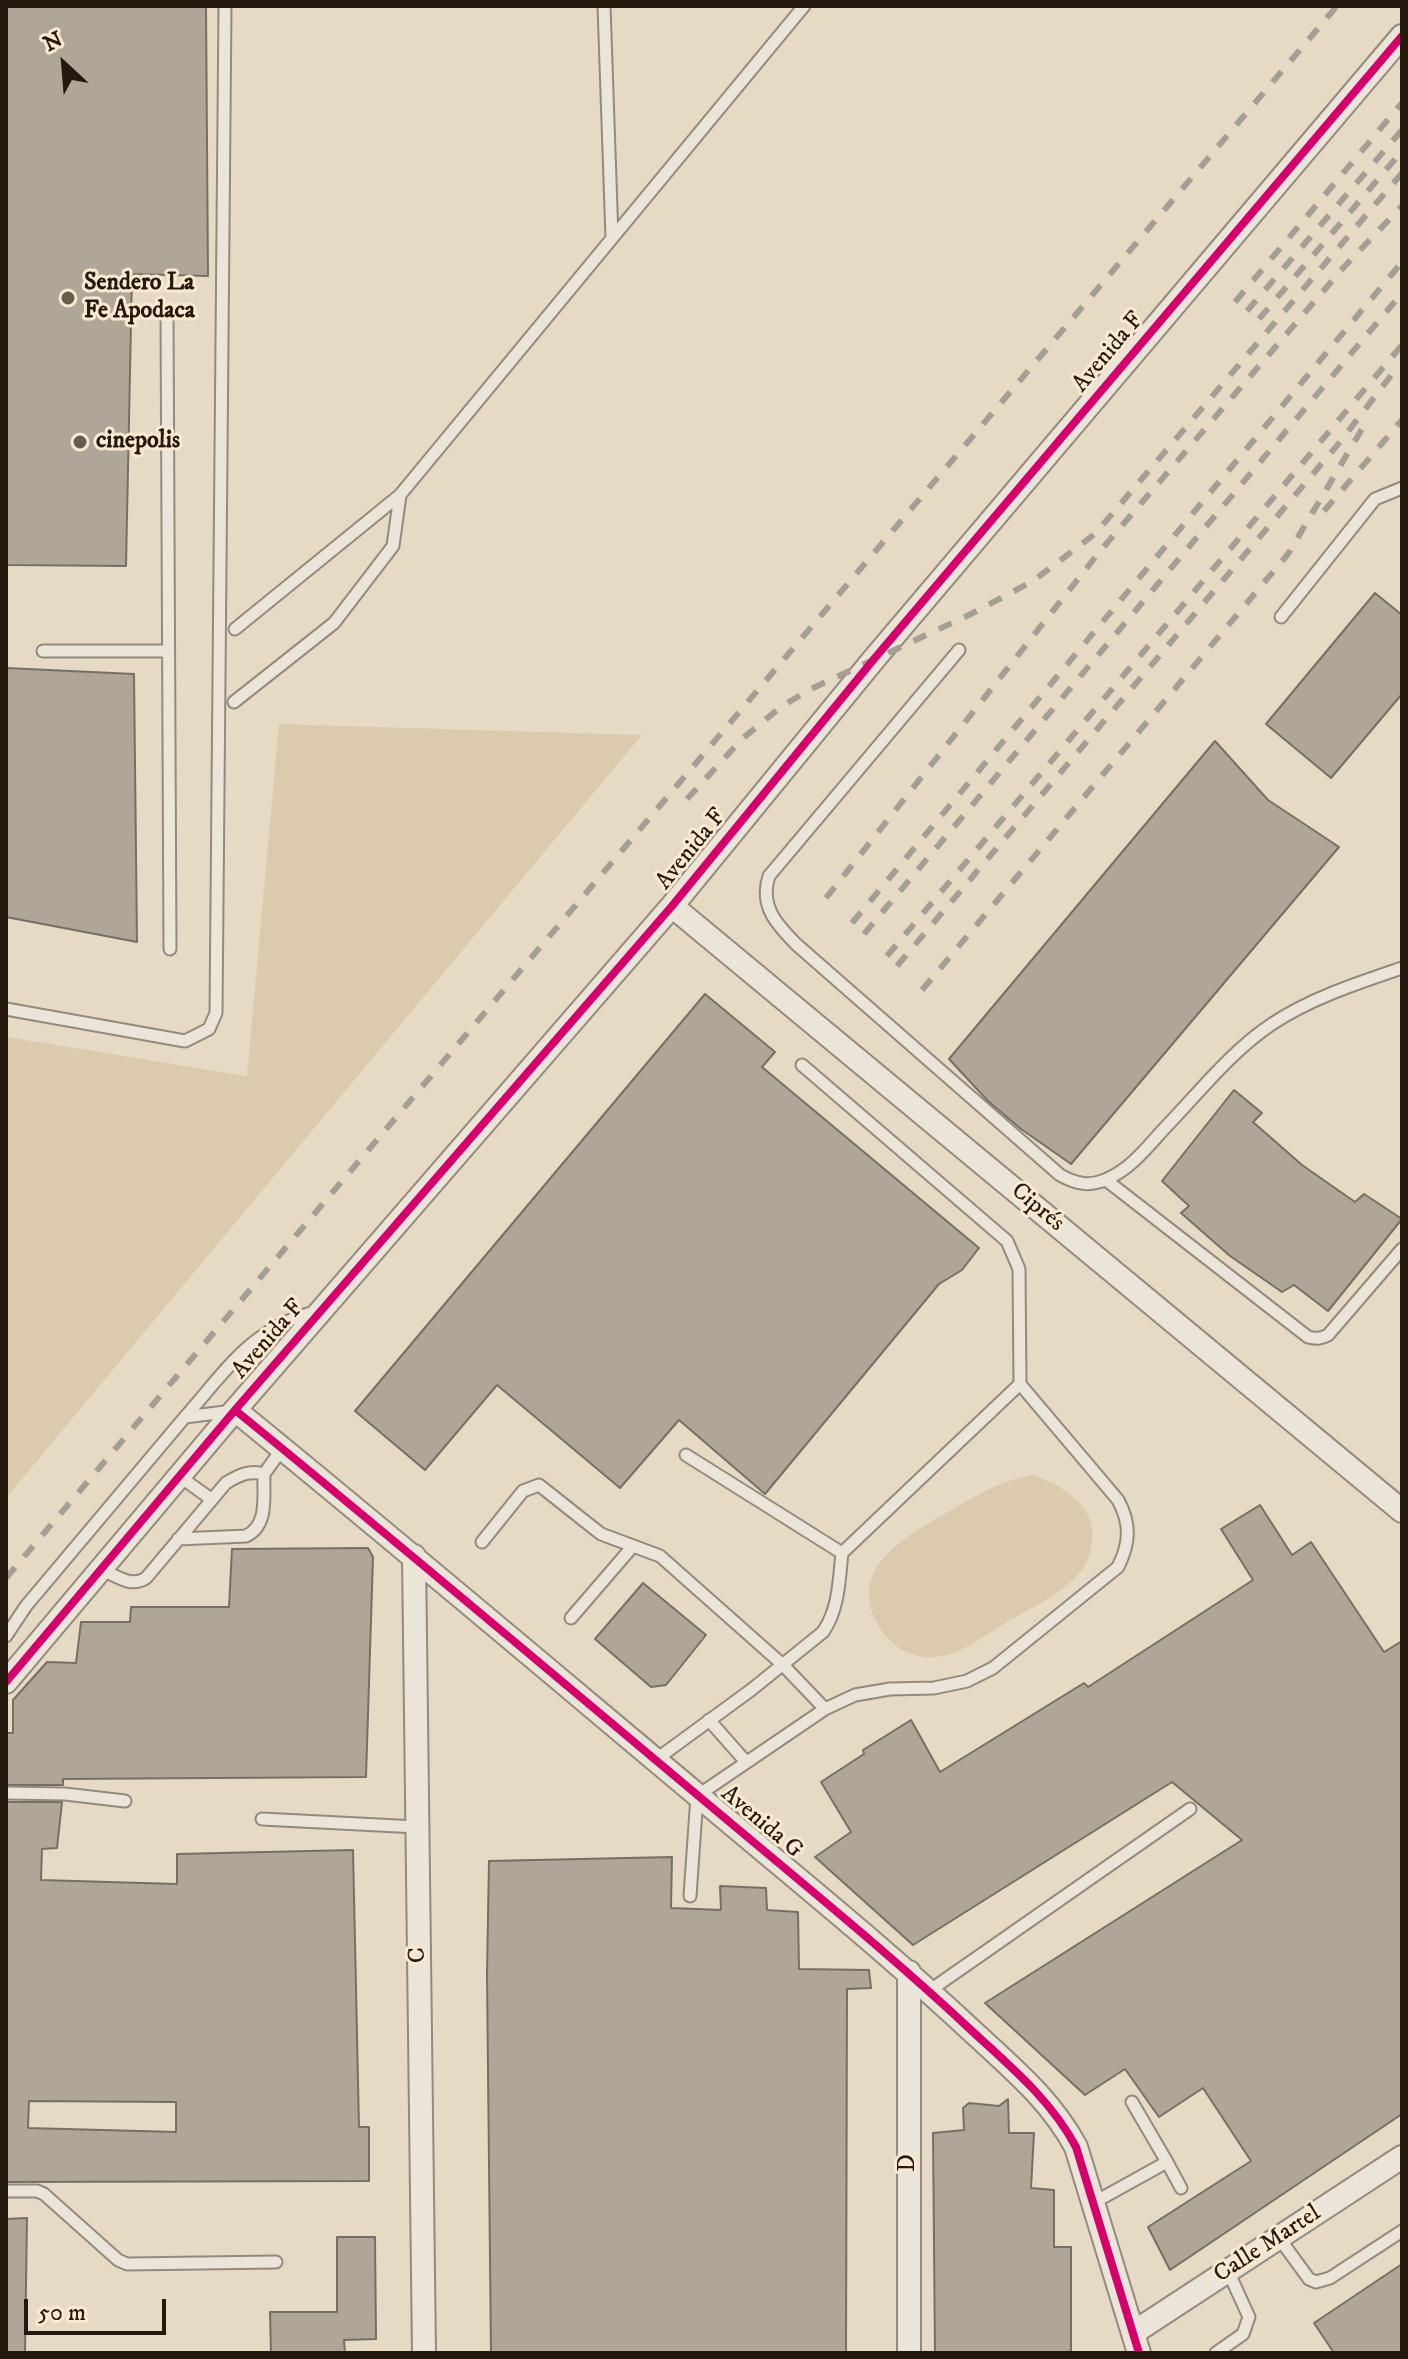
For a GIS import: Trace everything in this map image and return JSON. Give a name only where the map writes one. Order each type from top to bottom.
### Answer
[{"type":"street","name":"Avenida F","points":[[6,1682],[235,1410],[672,906],[874,659],[1402,36]]},
{"type":"street","name":"Ciprés","points":[[672,906],[1399,1502]]},
{"type":"street","name":"Avenida G","points":[[235,1410],[414,1556],[654,1761],[909,1972],[1030,2084],[1051,2107],[1076,2147],[1136,2343]]},
{"type":"street","name":"C","points":[[414,1556],[424,2353]]},
{"type":"street","name":"D","points":[[909,1972],[909,2353]]},
{"type":"street","name":"Calle Martel","points":[[1136,2343],[1228,2271],[1402,2157]]},
{"type":"lane","points":[[6,1009],[185,1041],[209,1029],[216,1013],[225,6]]},
{"type":"lane","points":[[604,6],[612,238]]},
{"type":"lane","points":[[235,629],[400,495],[804,6]]},
{"type":"lane","points":[[167,314],[170,949]]},
{"type":"lane","points":[[1281,617],[1375,499],[1402,488]]},
{"type":"lane","points":[[234,702],[334,623],[393,546],[400,495]]},
{"type":"lane","points":[[959,650],[769,876],[765,888],[766,903],[772,916],[797,945],[1060,1175],[1074,1183],[1106,1180],[1142,1153],[1235,1055],[1263,1031],[1295,1010],[1357,983],[1402,968]]},
{"type":"lane","points":[[43,651],[168,651]]},
{"type":"lane","points":[[690,1896],[697,1796],[825,1709],[855,1695],[890,1689],[934,1688],[967,1681],[993,1668],[1118,1567],[1126,1550],[1127,1516],[1118,1500],[1020,1384],[1019,1269],[1007,1241],[802,1065]]},
{"type":"lane","points":[[1106,1180],[1314,1339],[1328,1335],[1402,1249]]},
{"type":"lane","points":[[6,1636],[26,1606],[249,1345],[271,1328],[321,1311]]},
{"type":"lane","points":[[654,1761],[809,1646],[832,1619],[842,1553],[1020,1384]]},
{"type":"lane","points":[[185,1417],[235,1410]]},
{"type":"lane","points":[[178,1539],[246,1536],[255,1532],[262,1521],[264,1474],[282,1449]]},
{"type":"lane","points":[[686,1455],[842,1553]]},
{"type":"lane","points":[[101,1569],[130,1583],[138,1583],[146,1578],[226,1483],[254,1471],[264,1474]]},
{"type":"lane","points":[[179,1476],[211,1499]]},
{"type":"lane","points":[[482,1542],[523,1491],[539,1485],[591,1528],[610,1539],[660,1556],[783,1665],[825,1709]]},
{"type":"lane","points":[[571,1618],[633,1546]]},
{"type":"lane","points":[[709,1720],[746,1762]]},
{"type":"lane","points":[[6,1793],[65,1794],[125,1801]]},
{"type":"lane","points":[[929,1991],[1190,1809]]},
{"type":"lane","points":[[262,1819],[417,1827]]},
{"type":"lane","points":[[1132,2102],[1181,2188]]},
{"type":"lane","points":[[1093,2203],[1167,2162]]},
{"type":"lane","points":[[6,2191],[37,2191],[44,2194],[118,2260],[127,2264],[276,2262]]},
{"type":"lane","points":[[1279,2238],[1309,2279],[1316,2282],[1330,2278],[1402,2231]]},
{"type":"lane","points":[[1216,2353],[1243,2334],[1249,2317],[1228,2271]]},
{"type":"shaded area","points":[[279,724],[642,735],[6,1498],[6,1037],[247,1076]]},
{"type":"shaded area","points":[[1033,1475],[1057,1486],[1078,1501],[1091,1522],[1093,1534],[1087,1562],[1082,1570],[1047,1599],[954,1653],[919,1656],[906,1652],[889,1640],[880,1629],[870,1603],[870,1585],[876,1569],[887,1554],[917,1530],[980,1494],[1010,1480]]},
{"type":"building","name":"Sendero La Fe Apodaca","points":[[6,6],[206,6],[208,276],[132,274],[126,566],[6,565]]},
{"type":"building","points":[[1375,593],[1402,615],[1402,694],[1331,778],[1266,724]]},
{"type":"building","points":[[6,668],[134,674],[137,942],[6,917]]},
{"type":"building","points":[[1215,741],[1268,800],[1339,847],[1071,1164],[988,1101],[949,1059]]},
{"type":"building","points":[[705,994],[775,1052],[762,1067],[979,1248],[962,1270],[939,1284],[765,1494],[679,1420],[620,1488],[497,1385],[425,1470],[355,1411]]},
{"type":"building","points":[[1234,1090],[1262,1113],[1253,1122],[1302,1165],[1355,1202],[1364,1194],[1402,1219],[1328,1311],[1294,1285],[1282,1292],[1230,1256],[1181,1213],[1189,1206],[1162,1181]]},
{"type":"building","points":[[1260,1505],[1292,1555],[1311,1542],[1384,1652],[1402,1641],[1402,2114],[1170,2270],[1148,2227],[1251,2161],[1203,2088],[1159,2117],[1125,2069],[1085,2095],[985,2003],[1242,1840],[1172,1782],[913,1945],[815,1857],[851,1832],[821,1782],[864,1754],[863,1750],[911,1720],[940,1772],[1084,1683],[1088,1687],[1253,1580],[1221,1529]]},
{"type":"building","points":[[368,1548],[373,1557],[366,1777],[63,1779],[63,1785],[6,1785],[6,1733],[13,1733],[13,1700],[47,1662],[76,1663],[81,1622],[130,1622],[131,1607],[229,1607],[232,1549]]},
{"type":"building","points":[[643,1583],[706,1635],[666,1685],[651,1687],[595,1639]]},
{"type":"building","points":[[6,1802],[62,1802],[57,1848],[42,1849],[41,1880],[177,1884],[177,1854],[353,1850],[359,2127],[369,2127],[369,2181],[6,2182]],"holes":[[[29,2101],[176,2102],[176,2132],[28,2128]]]},
{"type":"building","points":[[672,1857],[671,1908],[721,1910],[720,1886],[766,1888],[767,1910],[798,1912],[799,1969],[869,1970],[871,1988],[847,1989],[846,2353],[491,2353],[487,1974],[489,1861]]},
{"type":"building","points":[[1008,2099],[1009,2133],[1034,2133],[1031,2188],[1054,2190],[1054,2247],[1071,2247],[1071,2353],[935,2353],[933,2133],[964,2130],[963,2108],[969,2103],[999,2106]]},
{"type":"building","points":[[27,2218],[25,2353],[6,2353],[6,2219]]},
{"type":"building","points":[[337,2237],[375,2237],[376,2339],[344,2340],[345,2353],[271,2353],[270,2312],[337,2312]]},
{"type":"building","points":[[1402,2264],[1402,2353],[1334,2353],[1314,2323]]},
{"type":"railway","points":[[6,1578],[1337,6]]},
{"type":"railway","points":[[1235,302],[1402,103]]},
{"type":"railway","points":[[1247,311],[1402,130]]},
{"type":"railway","points":[[1259,319],[1402,151]]},
{"type":"railway","points":[[687,799],[742,739],[782,706],[1033,581],[1095,534],[1402,173]]},
{"type":"railway","points":[[826,898],[1101,550],[1344,267],[1402,206]]},
{"type":"railway","points":[[852,923],[1402,262]]},
{"type":"railway","points":[[864,934],[1402,293]]},
{"type":"railway","points":[[887,956],[1402,345]]},
{"type":"railway","points":[[897,966],[1340,442],[1396,369]]},
{"type":"railway","points":[[1324,511],[1402,420]]},
{"type":"railway","points":[[922,990],[1288,554],[1365,424]]},
{"type":"cycle path","points":[[6,1682],[235,1410],[672,906],[874,659],[1402,36]]},
{"type":"cycle path","points":[[235,1410],[850,1923],[1029,2085],[1055,2114],[1076,2147],[1139,2353]]},
{"type":"place","name":"Sendero La Fe Apodaca","points":[[68,298]]},
{"type":"place","name":"cinepolis","points":[[80,442]]}]
